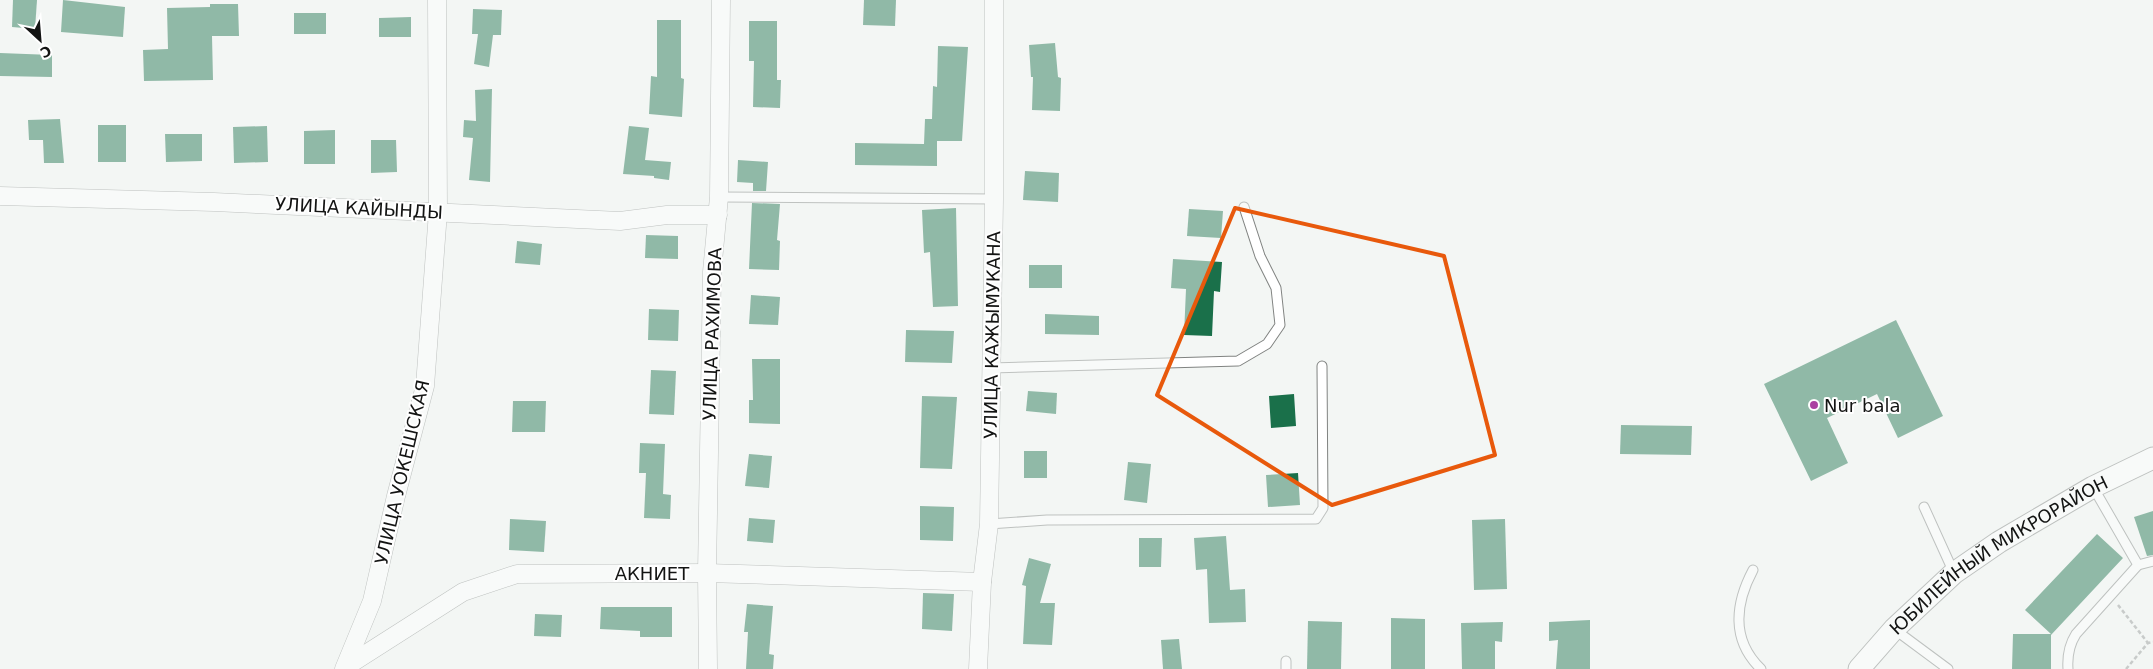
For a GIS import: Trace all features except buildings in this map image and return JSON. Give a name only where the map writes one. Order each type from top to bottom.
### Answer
[{"type":"street","name":"УЛИЦА УОКЕШСКАЯ","points":[[346,668],[372,601],[396,496],[425,386],[438,212],[436,0]]},
{"type":"street","name":"УЛИЦА РАХИМОВА","points":[[708,669],[707,573],[712,272],[719,197],[721,0]]},
{"type":"street","name":"УЛИЦА КАЖЫМУКАНА","points":[[978,669],[982,582],[989,524],[994,199],[994,0]]},
{"type":"street","name":"УЛИЦА КАЙЫНДЫ","points":[[0,196],[214,202],[620,221],[667,215],[718,215]]},
{"type":"street","name":"ЮБИЛЕЙНЫЙ МИКРОРАЙОН","points":[[1859,669],[1894,629],[1954,573],[1999,542],[2092,487],[2153,458]]},
{"type":"street","name":"АКНИЕТ","points":[[346,668],[463,592],[517,574],[707,573],[982,582]]},
{"type":"lane","points":[[719,197],[994,199]]},
{"type":"lane","points":[[991,368],[1238,361],[1266,344],[1280,326],[1276,288],[1260,256],[1244,207]]},
{"type":"lane","points":[[989,524],[1047,520],[1316,519],[1322,508],[1322,366]]},
{"type":"lane","points":[[2092,487],[2138,565]]},
{"type":"lane","points":[[1924,507],[1954,573]]},
{"type":"lane","points":[[2068,669],[2070,643],[2138,565],[2153,561]]},
{"type":"lane","points":[[1753,570],[1740,599],[1738,629],[1747,652],[1761,669]]},
{"type":"lane","points":[[1894,629],[1948,669]]},
{"type":"path","points":[[2110,595],[2148,643]]},
{"type":"path","points":[[2126,669],[2148,643],[2153,642]]},
{"type":"highlighted area","points":[[1235,208],[1444,256],[1495,455],[1332,505],[1157,395]]},
{"type":"place","name":"Nur bala","points":[[1814,405]]}]
